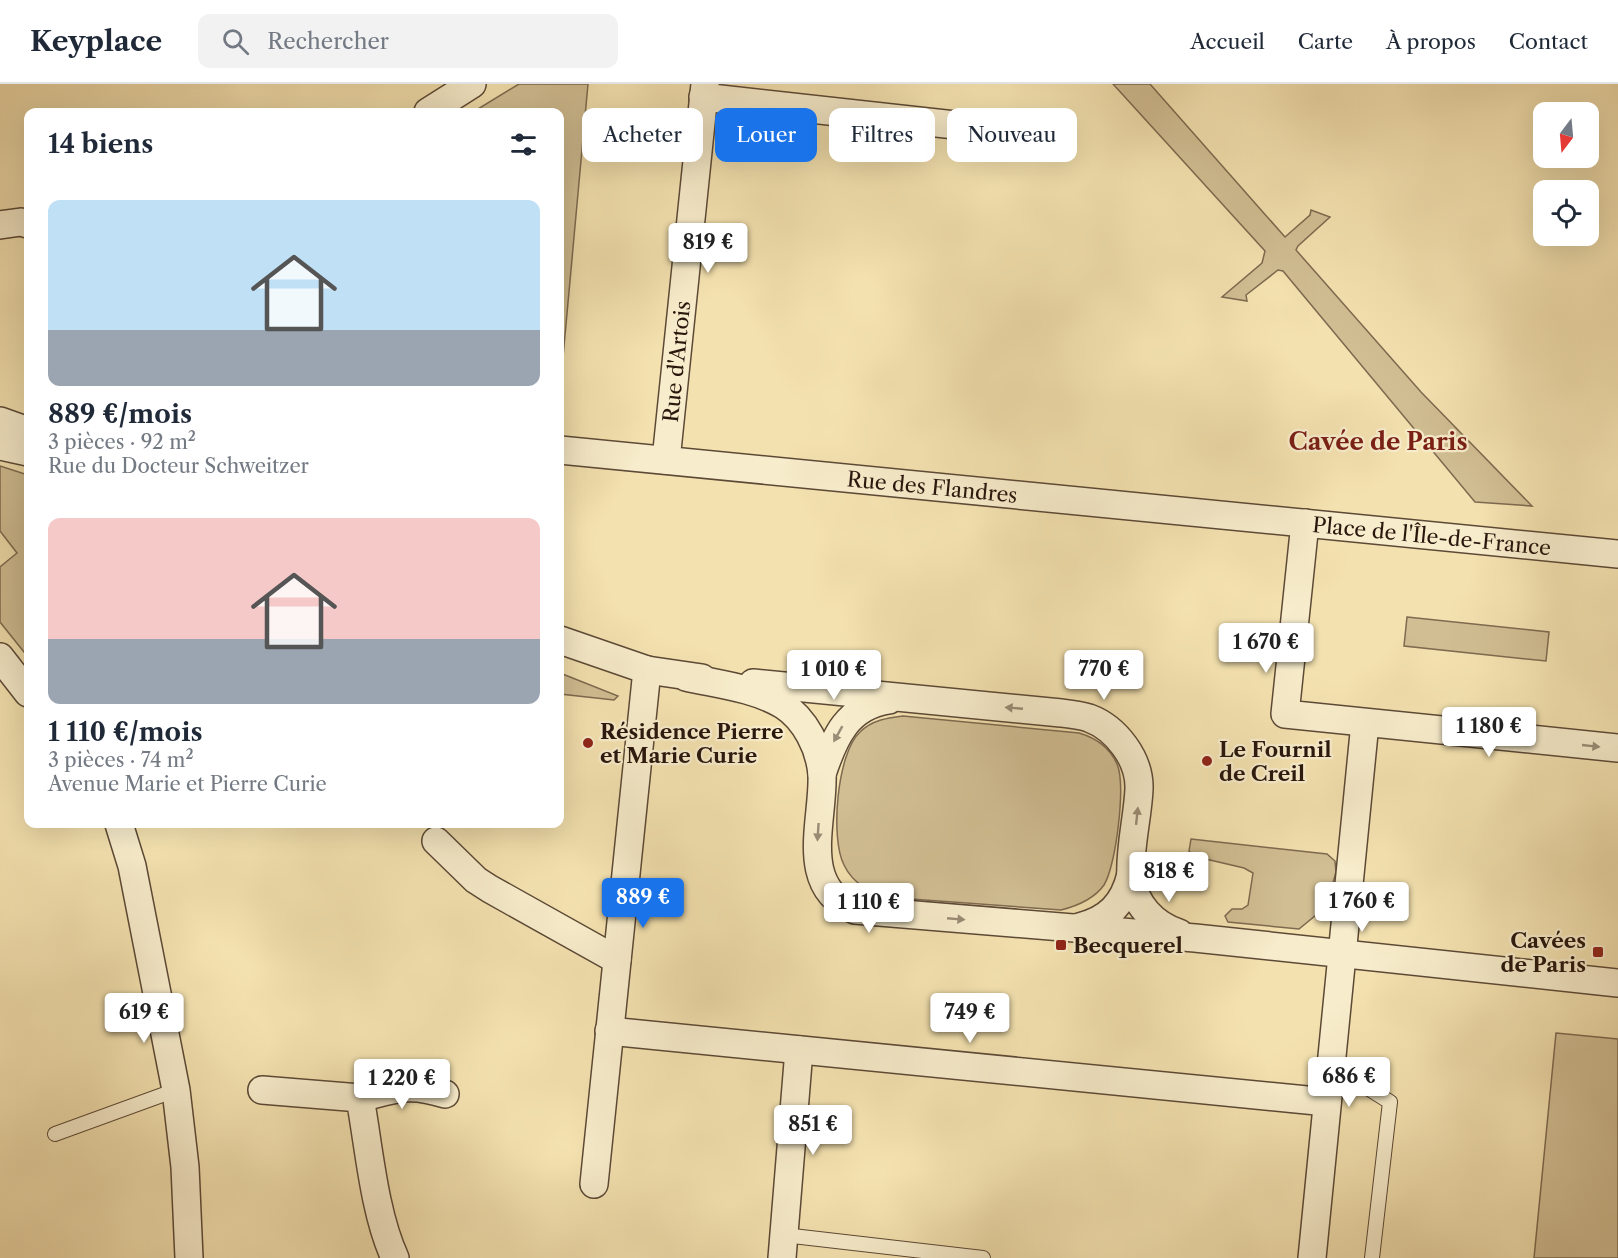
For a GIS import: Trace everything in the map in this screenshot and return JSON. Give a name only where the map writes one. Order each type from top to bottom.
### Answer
[{"type":"street","points":[[434,108],[472,84]]},
{"type":"street","points":[[704,91],[947,123]]},
{"type":"street","name":"Rue d'Artois","points":[[666,460],[704,91]]},
{"type":"street","points":[[0,225],[24,223]]},
{"type":"street","points":[[0,421],[24,430]]},
{"type":"street","points":[[0,446],[24,451]]},
{"type":"street","name":"Rue des Flandres","points":[[564,450],[1305,523]]},
{"type":"street","name":"Place de l'Île-de-France","points":[[1618,554],[1305,523],[1285,714],[1618,748]]},
{"type":"street","points":[[564,641],[647,670],[752,693],[783,705],[792,712],[810,734],[822,774],[817,840],[818,865],[829,889],[847,907],[868,912],[1195,938],[1618,983]]},
{"type":"street","points":[[0,657],[24,688]]},
{"type":"street","points":[[594,1184],[647,670]]},
{"type":"street","points":[[686,677],[1090,718],[1114,734],[1124,745],[1138,772],[1139,787],[1131,874],[1122,901],[1096,922],[1072,928]]},
{"type":"street","points":[[822,774],[835,739],[849,718],[870,705],[884,700],[905,698]]},
{"type":"street","points":[[1312,1258],[1365,723]]},
{"type":"street","points":[[120,828],[132,866],[176,1090],[184,1159],[189,1258]]},
{"type":"street","points":[[436,841],[490,890],[617,960]]},
{"type":"street","points":[[1131,874],[1135,894],[1149,915],[1170,930],[1195,938]]},
{"type":"street","points":[[609,1031],[1327,1102]]},
{"type":"street","points":[[783,1247],[799,1050]]},
{"type":"street","points":[[262,1090],[360,1098],[413,1086],[445,1094]]},
{"type":"street","points":[[360,1098],[380,1214],[395,1258]]},
{"type":"lane","points":[[1331,1065],[1390,1102],[1372,1258]]},
{"type":"lane","points":[[55,1134],[176,1090]]},
{"type":"lane","points":[[783,1247],[983,1258]]},
{"type":"shaded area","points":[[519,84],[588,84],[586,108],[582,108],[582,150],[564,346],[564,108],[480,108]]},
{"type":"shaded area","points":[[1113,84],[1150,84],[1285,237],[1310,215],[1311,210],[1330,217],[1296,250],[1421,392],[1532,506],[1475,502],[1283,271],[1278,270],[1246,295],[1247,301],[1222,297],[1262,263],[1265,251]]},
{"type":"shaded area","points":[[0,466],[24,474],[24,652],[0,622],[0,567],[17,553],[0,531]]},
{"type":"shaded area","points":[[1407,617],[1549,632],[1546,661],[1404,646]]},
{"type":"shaded area","points":[[564,675],[618,696],[614,700],[564,694]]},
{"type":"shaded area","points":[[903,716],[1079,733],[1102,744],[1117,764],[1120,774],[1120,807],[1112,861],[1100,890],[1085,901],[1061,910],[897,898],[873,892],[853,879],[844,865],[837,836],[838,796],[846,758],[852,743],[865,728],[880,720]]},
{"type":"shaded area","points":[[1191,839],[1327,854],[1335,861],[1336,872],[1325,911],[1321,911],[1299,929],[1228,922],[1225,916],[1232,909],[1242,909],[1248,905],[1253,873],[1244,868],[1193,856],[1189,851]]},
{"type":"shaded area","points":[[1556,1033],[1618,1039],[1618,1258],[1534,1258]]},
{"type":"place","name":"Résidence Pierre et Marie Curie","points":[[588,743]]},
{"type":"place","name":"Le Fournil de Creil","points":[[1207,761]]},
{"type":"place","name":"Becquerel","points":[[1061,945]]},
{"type":"place","name":"Cavées de Paris","points":[[1598,952]]},
{"type":"district","name":"Cavée de Paris","points":[[1378,441]]}]
